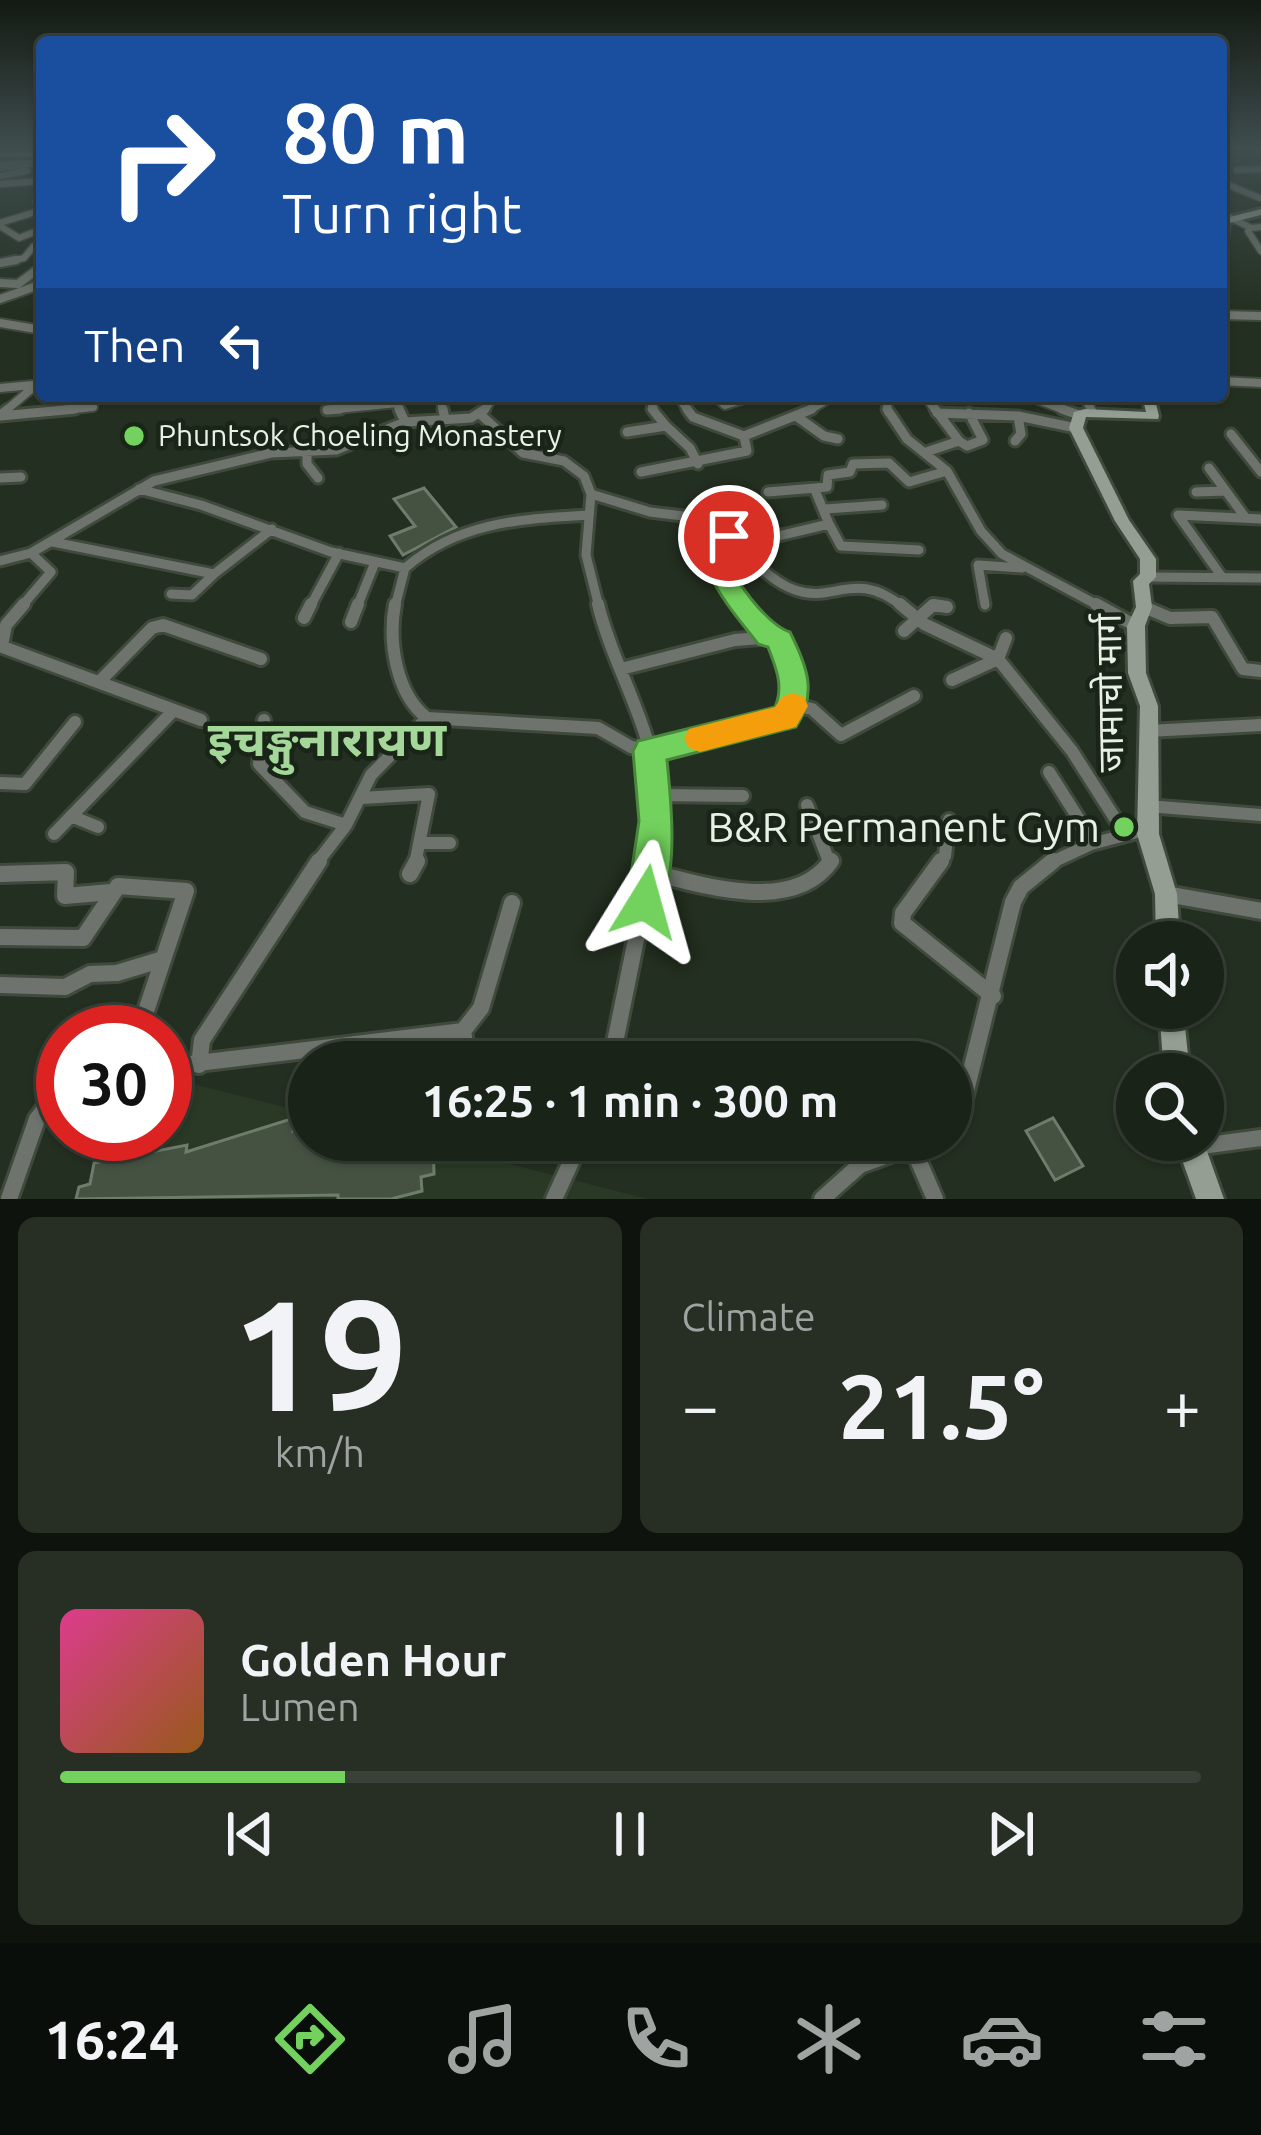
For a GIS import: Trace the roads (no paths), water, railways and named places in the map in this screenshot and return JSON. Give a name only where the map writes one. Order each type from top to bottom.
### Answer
[{"type":"street","points":[[1227,215],[1261,203]]},
{"type":"street","points":[[36,206],[0,225],[36,245]]},
{"type":"street","points":[[1227,216],[1254,234],[1261,251]]},
{"type":"street","points":[[1254,234],[1261,227]]},
{"type":"street","points":[[0,245],[36,232]]},
{"type":"street","points":[[0,263],[24,258],[36,248]]},
{"type":"street","points":[[0,284],[18,284],[36,270]]},
{"type":"street","points":[[0,299],[36,286]]},
{"type":"street","points":[[1227,315],[1261,313]]},
{"type":"street","points":[[22,328],[36,320]]},
{"type":"street","points":[[0,323],[36,329]]},
{"type":"street","points":[[1227,381],[1261,383]]},
{"type":"street","points":[[0,388],[36,383]]},
{"type":"street","points":[[0,416],[36,385]]},
{"type":"street","points":[[351,409],[355,402]]},
{"type":"street","points":[[327,410],[375,402]]},
{"type":"street","points":[[392,402],[397,403],[404,422]]},
{"type":"street","points":[[441,402],[445,419]]},
{"type":"street","points":[[481,415],[490,402]]},
{"type":"street","points":[[652,402],[698,464]]},
{"type":"street","points":[[679,402],[693,417],[744,436],[796,416],[812,402]]},
{"type":"street","points":[[886,402],[885,410],[896,427],[947,470],[981,531],[1002,554],[1136,626]]},
{"type":"street","points":[[929,402],[967,446],[982,440],[969,412]]},
{"type":"street","points":[[1047,402],[1083,413]]},
{"type":"street","points":[[937,413],[1153,416],[1150,402]]},
{"type":"street","points":[[0,416],[93,406]]},
{"type":"street","name":"जामाचो मार्ग","points":[[1083,413],[1113,504],[1148,559],[1148,577],[1141,581],[1144,607],[1136,626],[1137,673],[1149,706],[1148,829],[1166,894],[1167,921]]},
{"type":"street","points":[[0,560],[53,542],[139,489],[271,453],[336,450],[404,422],[481,415],[523,453],[568,463],[584,476],[591,494],[586,555],[608,647],[621,669],[649,751],[656,795],[651,872],[615,1041]]},
{"type":"street","points":[[796,416],[838,440]]},
{"type":"street","points":[[1015,441],[1021,434],[1018,416]]},
{"type":"street","points":[[627,432],[666,426]]},
{"type":"street","points":[[1231,434],[1261,472]]},
{"type":"street","points":[[641,472],[746,451],[744,436]]},
{"type":"street","points":[[926,452],[959,441]]},
{"type":"street","points":[[307,453],[307,464],[318,478]]},
{"type":"street","points":[[768,492],[815,490],[827,486],[828,475],[850,472],[853,464],[890,463],[912,482],[947,470]]},
{"type":"street","points":[[1209,468],[1245,517]]},
{"type":"street","points":[[0,478],[21,477]]},
{"type":"street","points":[[139,489],[374,565],[406,568]]},
{"type":"street","points":[[815,490],[841,546],[919,550]]},
{"type":"street","points":[[1196,491],[1226,491]]},
{"type":"street","points":[[591,494],[650,512],[716,520],[747,556],[796,591],[866,587],[887,594],[917,619],[998,659],[1072,751],[1125,833]]},
{"type":"street","points":[[825,509],[882,505]]},
{"type":"street","points":[[588,515],[490,522],[420,552],[406,568],[392,607],[390,636],[401,692],[427,718],[598,728],[631,747],[649,751],[785,718],[794,704],[794,677],[785,652],[779,640],[768,636],[703,644],[689,653],[621,669]]},
{"type":"street","points":[[1222,577],[1178,515],[1261,519]]},
{"type":"street","points":[[768,636],[720,574],[720,549],[735,541],[829,524]]},
{"type":"street","points":[[171,594],[192,595],[272,530]]},
{"type":"street","points":[[53,542],[214,574]]},
{"type":"street","points":[[31,553],[51,572],[6,625],[1,646],[201,720]]},
{"type":"street","points":[[304,618],[338,553]]},
{"type":"street","points":[[351,622],[374,565]]},
{"type":"street","points":[[985,605],[978,565],[1025,568]]},
{"type":"street","points":[[1148,577],[1261,578]]},
{"type":"street","points":[[904,631],[936,604],[947,607]]},
{"type":"street","points":[[1144,607],[1170,618],[1212,617],[1243,668],[1261,671]]},
{"type":"street","points":[[99,682],[152,628],[163,625],[260,659]]},
{"type":"street","points":[[952,680],[998,659],[1006,638]]},
{"type":"street","points":[[794,704],[812,709],[841,735],[914,696]]},
{"type":"street","points":[[54,834],[174,710]]},
{"type":"street","points":[[199,1065],[202,1040],[289,900],[346,825],[371,775],[427,718]]},
{"type":"street","points":[[265,720],[259,764],[305,812],[346,825]]},
{"type":"street","points":[[0,783],[25,784],[75,722]]},
{"type":"street","points":[[1148,730],[1196,732],[1261,725]]},
{"type":"street","points":[[1049,772],[1094,843]]},
{"type":"street","points":[[361,798],[428,793],[430,813],[410,874]]},
{"type":"street","points":[[656,795],[743,796]]},
{"type":"street","points":[[651,872],[722,891],[797,890],[826,873],[832,862],[815,834],[807,805]]},
{"type":"street","points":[[1148,806],[1261,815]]},
{"type":"street","points":[[71,816],[98,827]]},
{"type":"street","points":[[949,820],[945,856],[903,913],[902,923],[993,996]]},
{"type":"street","points":[[972,1054],[993,996],[1014,897],[1043,869],[1094,843],[1148,829]]},
{"type":"street","points":[[423,843],[450,843]]},
{"type":"street","points":[[0,874],[66,872],[65,896],[111,892]]},
{"type":"street","points":[[0,937],[82,938],[118,886],[179,887],[186,891],[178,925],[160,960],[148,1005]]},
{"type":"street","points":[[1166,894],[1261,911]]},
{"type":"street","points":[[192,1065],[463,1031],[481,1009],[512,903]]},
{"type":"street","points":[[0,985],[65,987],[90,974],[117,973],[160,960]]},
{"type":"street","points":[[463,1031],[465,1041]]},
{"type":"street","points":[[8,1199],[36,1121]]},
{"type":"street","points":[[1224,1141],[1261,1138]]},
{"type":"street","points":[[554,1199],[569,1161]]},
{"type":"street","points":[[822,1199],[860,1165],[872,1161]]},
{"type":"street","points":[[925,1161],[935,1199]]},
{"type":"street","points":[[1196,1161],[1210,1199]]},
{"type":"place","name":"Phuntsok Choeling Monastery","points":[[134,436]]},
{"type":"place","name":"B&R Permanent Gym","points":[[1124,827]]},
{"type":"district","name":"इचङ्गुनारायण","points":[[327,739]]}]
